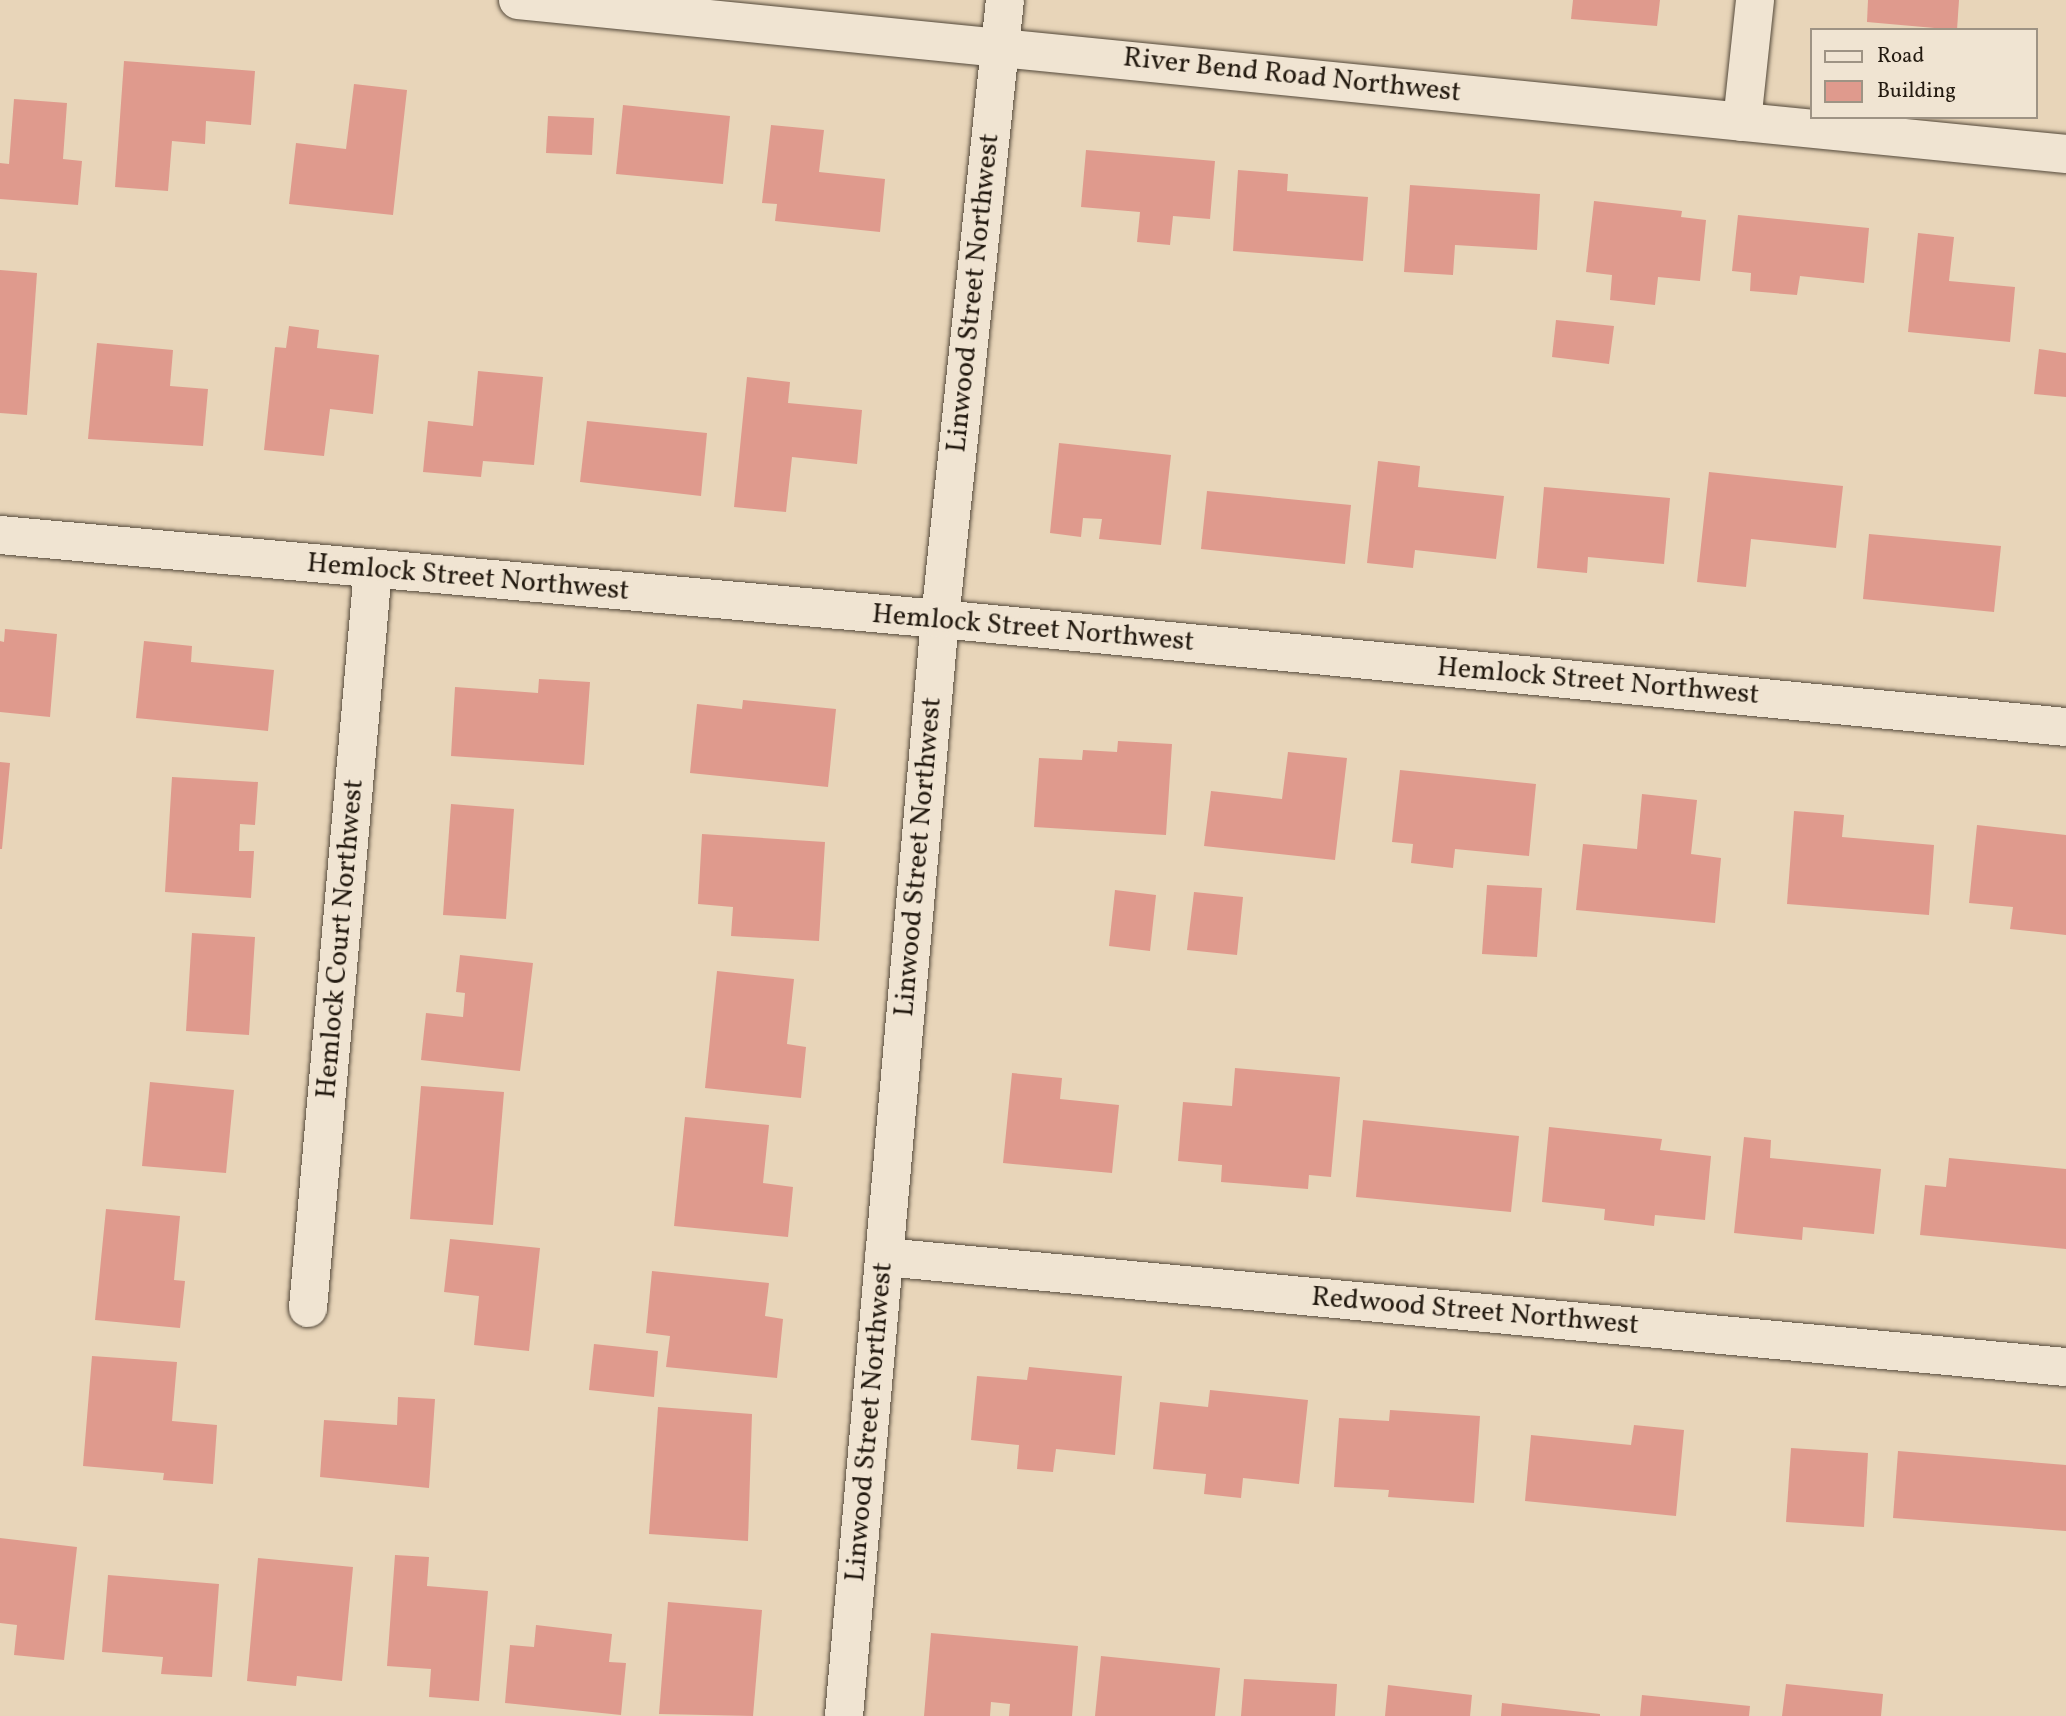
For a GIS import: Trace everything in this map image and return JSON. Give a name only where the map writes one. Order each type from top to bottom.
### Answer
[{"type":"street","name":"River Bend Road Northwest","points":[[518,0],[2066,154]]},
{"type":"street","name":"Linwood Street Northwest","points":[[844,1716],[940,619],[1004,0]]},
{"type":"street","points":[[1742,122],[1755,0]]},
{"type":"street","name":"Hemlock Street Northwest","points":[[0,535],[940,619],[2066,727]]},
{"type":"street","name":"Hemlock Court Northwest","points":[[308,1308],[373,570]]},
{"type":"street","name":"Redwood Street Northwest","points":[[884,1257],[2066,1367]]},
{"type":"building","points":[[1573,0],[1660,0],[1657,26],[1571,19]]},
{"type":"building","points":[[1868,0],[1959,0],[1957,28],[1867,22]]},
{"type":"building","points":[[124,61],[255,71],[251,125],[206,121],[205,144],[172,141],[168,191],[115,187]]},
{"type":"building","points":[[354,84],[407,90],[393,215],[289,204],[296,143],[346,149]]},
{"type":"building","points":[[14,99],[67,103],[63,159],[82,161],[78,205],[0,199],[0,163],[9,164]]},
{"type":"building","points":[[623,105],[730,116],[723,184],[616,174]]},
{"type":"building","points":[[548,116],[594,118],[592,155],[546,153]]},
{"type":"building","points":[[771,125],[824,130],[819,172],[885,179],[880,232],[775,221],[777,204],[762,203]]},
{"type":"building","points":[[1086,150],[1215,161],[1210,219],[1173,216],[1170,245],[1137,242],[1140,212],[1081,207]]},
{"type":"building","points":[[1238,170],[1288,174],[1287,191],[1368,197],[1363,261],[1233,251]]},
{"type":"building","points":[[1410,185],[1540,194],[1537,250],[1455,245],[1453,275],[1404,272]]},
{"type":"building","points":[[1594,201],[1682,211],[1681,217],[1706,220],[1700,281],[1658,277],[1655,305],[1610,300],[1612,275],[1586,272]]},
{"type":"building","points":[[1738,215],[1869,228],[1864,283],[1800,276],[1797,295],[1750,291],[1751,273],[1732,271]]},
{"type":"building","points":[[1918,233],[1954,237],[1949,281],[2015,287],[2010,342],[1908,332]]},
{"type":"building","points":[[0,270],[37,273],[27,415],[0,413]]},
{"type":"building","points":[[1556,320],[1614,326],[1609,364],[1552,357]]},
{"type":"building","points":[[289,326],[319,330],[317,348],[379,355],[373,414],[330,409],[324,456],[264,450],[275,347],[286,348]]},
{"type":"building","points":[[97,343],[173,350],[170,386],[208,389],[203,446],[88,439]]},
{"type":"building","points":[[2039,349],[2066,353],[2066,397],[2034,394]]},
{"type":"building","points":[[478,371],[543,377],[534,465],[483,461],[481,477],[423,472],[428,421],[473,426]]},
{"type":"building","points":[[747,377],[790,382],[788,403],[862,410],[857,464],[792,457],[786,512],[734,507]]},
{"type":"building","points":[[587,421],[707,433],[701,496],[580,482]]},
{"type":"building","points":[[1059,443],[1171,455],[1161,545],[1099,539],[1102,519],[1083,518],[1081,537],[1050,533]]},
{"type":"building","points":[[1378,461],[1420,466],[1418,487],[1504,496],[1496,559],[1415,550],[1413,568],[1367,563]]},
{"type":"building","points":[[1709,472],[1843,486],[1836,548],[1751,539],[1746,587],[1697,582]]},
{"type":"building","points":[[1544,487],[1670,498],[1664,564],[1588,557],[1587,573],[1537,568]]},
{"type":"building","points":[[1207,491],[1351,505],[1345,564],[1201,549]]},
{"type":"building","points":[[1869,534],[2001,546],[1994,612],[1863,599]]},
{"type":"building","points":[[5,629],[57,634],[50,717],[0,712],[0,641],[4,642]]},
{"type":"building","points":[[144,641],[192,646],[191,662],[274,670],[268,731],[136,718]]},
{"type":"building","points":[[539,679],[590,682],[584,765],[451,756],[455,687],[538,693]]},
{"type":"building","points":[[743,700],[836,709],[828,787],[690,773],[697,704],[742,709]]},
{"type":"building","points":[[1118,741],[1172,744],[1166,835],[1034,827],[1039,758],[1082,760],[1083,750],[1117,752]]},
{"type":"building","points":[[1288,752],[1347,758],[1335,860],[1204,846],[1211,791],[1282,799]]},
{"type":"building","points":[[0,762],[10,763],[2,849],[0,849]]},
{"type":"building","points":[[1400,770],[1536,784],[1529,856],[1455,849],[1453,868],[1411,863],[1413,844],[1392,842]]},
{"type":"building","points":[[172,777],[258,782],[255,825],[240,824],[239,851],[254,851],[251,898],[165,892]]},
{"type":"building","points":[[1642,794],[1697,800],[1691,854],[1721,858],[1715,923],[1576,910],[1583,844],[1637,849]]},
{"type":"building","points":[[451,804],[514,809],[506,919],[443,915]]},
{"type":"building","points":[[1794,811],[1844,815],[1842,837],[1934,845],[1929,915],[1787,904]]},
{"type":"building","points":[[1977,825],[2066,835],[2066,935],[2010,929],[2013,907],[1969,903]]},
{"type":"building","points":[[702,834],[825,842],[819,941],[731,936],[733,907],[698,904]]},
{"type":"building","points":[[1487,885],[1542,888],[1537,957],[1482,954]]},
{"type":"building","points":[[1115,890],[1156,895],[1150,951],[1109,946]]},
{"type":"building","points":[[1194,892],[1243,897],[1237,955],[1187,950]]},
{"type":"building","points":[[192,933],[255,937],[249,1035],[186,1031]]},
{"type":"building","points":[[460,955],[533,963],[520,1071],[421,1060],[426,1013],[463,1017],[465,993],[456,992]]},
{"type":"building","points":[[717,971],[794,979],[787,1044],[806,1047],[801,1098],[705,1088]]},
{"type":"building","points":[[1235,1068],[1340,1077],[1331,1177],[1309,1175],[1308,1189],[1221,1182],[1222,1165],[1178,1161],[1183,1102],[1232,1106]]},
{"type":"building","points":[[1012,1073],[1062,1078],[1060,1099],[1119,1105],[1112,1173],[1003,1163]]},
{"type":"building","points":[[150,1082],[234,1090],[226,1173],[142,1166]]},
{"type":"building","points":[[421,1086],[504,1092],[493,1225],[410,1219]]},
{"type":"building","points":[[685,1117],[769,1125],[763,1183],[793,1187],[788,1237],[674,1226]]},
{"type":"building","points":[[1363,1120],[1519,1136],[1511,1212],[1356,1197]]},
{"type":"building","points":[[1549,1127],[1662,1139],[1660,1150],[1711,1156],[1705,1220],[1655,1215],[1654,1226],[1604,1220],[1605,1209],[1542,1202]]},
{"type":"building","points":[[1744,1137],[1771,1140],[1770,1158],[1881,1169],[1874,1234],[1803,1227],[1802,1240],[1734,1233]]},
{"type":"building","points":[[1949,1158],[2066,1169],[2066,1249],[1920,1235],[1925,1185],[1946,1187]]},
{"type":"building","points":[[106,1209],[180,1216],[174,1280],[185,1281],[180,1328],[95,1320]]},
{"type":"building","points":[[450,1239],[540,1248],[529,1351],[474,1345],[479,1296],[444,1292]]},
{"type":"building","points":[[652,1271],[769,1283],[765,1316],[783,1319],[777,1378],[666,1367],[670,1336],[646,1333]]},
{"type":"building","points":[[594,1344],[658,1351],[654,1397],[589,1390]]},
{"type":"building","points":[[92,1356],[177,1362],[172,1421],[217,1425],[213,1484],[163,1480],[164,1473],[83,1466]]},
{"type":"building","points":[[1029,1367],[1122,1376],[1115,1455],[1056,1449],[1053,1472],[1017,1469],[1019,1445],[971,1440],[977,1376],[1027,1380]]},
{"type":"building","points":[[1210,1390],[1308,1400],[1299,1484],[1243,1478],[1241,1498],[1204,1494],[1206,1474],[1153,1469],[1160,1402],[1208,1407]]},
{"type":"building","points":[[398,1397],[435,1399],[429,1488],[320,1477],[324,1420],[397,1425]]},
{"type":"building","points":[[658,1407],[752,1414],[748,1541],[649,1534]]},
{"type":"building","points":[[1390,1410],[1480,1416],[1474,1503],[1388,1497],[1389,1490],[1334,1487],[1339,1418],[1389,1421]]},
{"type":"building","points":[[1634,1425],[1684,1430],[1676,1516],[1525,1501],[1531,1435],[1631,1445]]},
{"type":"building","points":[[1791,1448],[1868,1453],[1864,1527],[1786,1522]]},
{"type":"building","points":[[1898,1451],[2066,1465],[2066,1531],[1893,1518]]},
{"type":"building","points":[[0,1538],[77,1547],[64,1660],[14,1655],[17,1625],[0,1623]]},
{"type":"building","points":[[395,1555],[429,1557],[427,1586],[488,1591],[479,1701],[429,1697],[431,1669],[387,1666]]},
{"type":"building","points":[[258,1558],[353,1567],[342,1681],[297,1676],[296,1686],[247,1681]]},
{"type":"building","points":[[108,1575],[219,1584],[212,1677],[161,1674],[163,1657],[102,1652]]},
{"type":"building","points":[[668,1602],[762,1610],[753,1716],[659,1714]]},
{"type":"building","points":[[536,1625],[612,1634],[609,1662],[626,1663],[621,1715],[505,1703],[510,1645],[534,1647]]},
{"type":"building","points":[[931,1633],[1078,1646],[1072,1716],[1009,1716],[1010,1704],[991,1702],[990,1716],[924,1716]]},
{"type":"building","points":[[1101,1656],[1220,1668],[1215,1716],[1095,1716]]},
{"type":"building","points":[[1244,1679],[1337,1684],[1335,1716],[1241,1716]]},
{"type":"building","points":[[1786,1684],[1883,1694],[1881,1716],[1782,1716]]},
{"type":"building","points":[[1388,1685],[1472,1695],[1470,1716],[1385,1716]]},
{"type":"building","points":[[1642,1695],[1750,1706],[1749,1716],[1640,1716]]},
{"type":"building","points":[[1502,1703],[1600,1714],[1600,1716],[1501,1716]]}]
